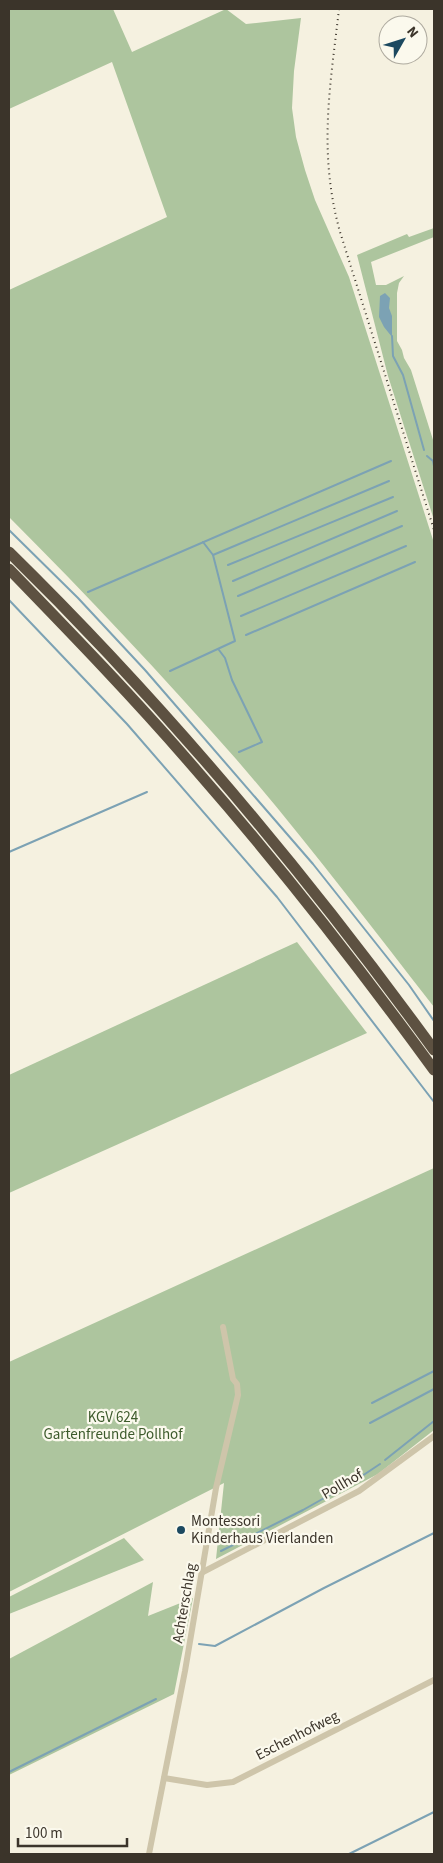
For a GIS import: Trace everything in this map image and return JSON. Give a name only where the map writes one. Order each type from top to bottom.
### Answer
[{"type":"highway","points":[[9,552],[105,652],[212,770],[331,914],[434,1050]]},
{"type":"highway","points":[[9,570],[96,660],[197,770],[322,921],[434,1070]]},
{"type":"street","name":"Achterschlag","points":[[148,1854],[203,1572],[216,1488],[238,1395],[223,1327]]},
{"type":"street","name":"Pollhof","points":[[203,1572],[359,1491],[434,1436]]},
{"type":"street","name":"Eschenhofweg","points":[[164,1778],[207,1785],[233,1782],[434,1680]]},
{"type":"green space","points":[[9,9],[113,9],[132,52],[226,9],[246,24],[301,18],[294,71],[292,108],[296,137],[315,200],[349,277],[434,543],[434,1007],[312,851],[236,759],[124,636],[9,517],[9,290],[167,217],[112,62],[9,109]]},
{"type":"green space","points":[[434,228],[434,237],[371,262],[376,285],[386,285],[404,276],[399,283],[397,293],[397,341],[411,370],[434,443],[434,520],[388,376],[357,255],[407,234],[409,237]]},
{"type":"green space","points":[[297,942],[367,1033],[9,1193],[9,1075]]},
{"type":"green space","name":"KGV 624 Gartenfreunde Pollhof","points":[[434,1168],[434,1430],[378,1474],[216,1559],[224,1483],[9,1592],[9,1362]]},
{"type":"green space","points":[[124,1538],[144,1560],[9,1614],[9,1597]]},
{"type":"green space","points":[[153,1582],[148,1616],[193,1598],[174,1694],[9,1775],[9,1659]]},
{"type":"water","points":[[385,293],[390,298],[389,308],[392,316],[392,337],[379,317],[380,296]]},
{"type":"waterway","points":[[392,336],[393,356],[403,375],[424,450]]},
{"type":"waterway","points":[[427,456],[433,461],[434,466]]},
{"type":"waterway","points":[[88,592],[391,461]]},
{"type":"waterway","points":[[213,555],[389,481]]},
{"type":"waterway","points":[[228,565],[393,497]]},
{"type":"waterway","points":[[233,581],[397,511]]},
{"type":"waterway","points":[[238,596],[402,526]]},
{"type":"waterway","points":[[9,530],[78,598],[145,670],[313,864],[409,985],[434,1021]]},
{"type":"waterway","points":[[170,671],[235,641],[213,555],[203,542]]},
{"type":"waterway","points":[[241,616],[406,546]]},
{"type":"waterway","points":[[246,635],[415,562]]},
{"type":"waterway","points":[[9,600],[127,724],[277,897],[434,1102]]},
{"type":"waterway","points":[[219,650],[225,658],[232,680],[262,742],[239,752]]},
{"type":"waterway","points":[[9,852],[147,792]]},
{"type":"waterway","points":[[372,1403],[434,1371]]},
{"type":"waterway","points":[[370,1423],[434,1389]]},
{"type":"waterway","points":[[385,1460],[434,1421]]},
{"type":"waterway","points":[[221,1551],[303,1510],[380,1464]]},
{"type":"waterway","points":[[199,1644],[215,1646],[324,1588],[434,1533]]},
{"type":"waterway","points":[[9,1772],[156,1699]]},
{"type":"waterway","points":[[349,1854],[434,1812]]},
{"type":"railway","points":[[339,9],[328,120],[329,175],[333,203],[340,232],[434,530]]},
{"type":"place","name":"Montessori Kinderhaus Vierlanden","points":[[181,1530]]}]
